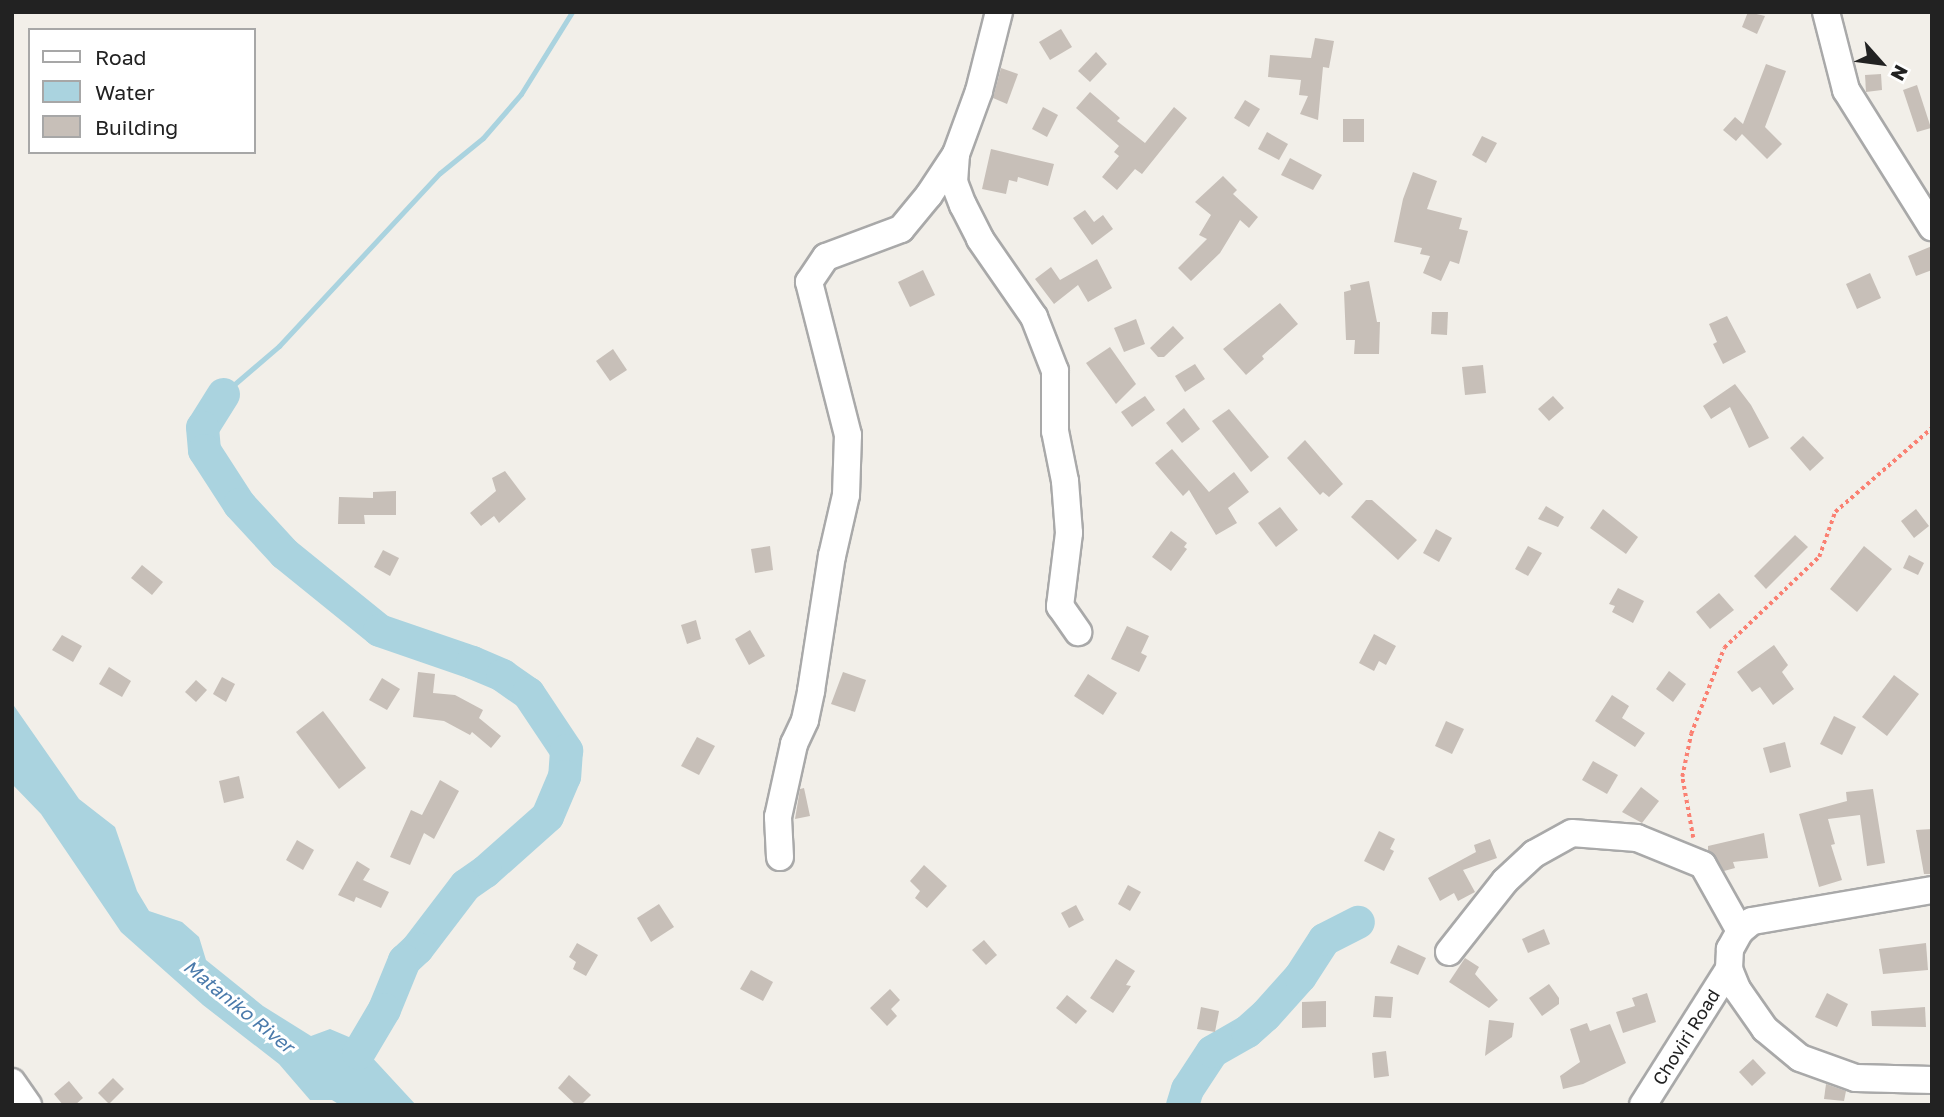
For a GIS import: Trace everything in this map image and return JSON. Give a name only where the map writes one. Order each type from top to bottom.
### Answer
[{"type":"street","points":[[780,858],[778,817],[794,744],[805,720],[832,556],[846,495],[848,435],[809,282],[826,257],[901,229],[929,195],[956,154],[979,91],[999,12]]},
{"type":"street","points":[[1826,12],[1846,90],[1932,228]]},
{"type":"street","points":[[956,154],[954,182],[963,205],[979,239],[1034,317],[1055,371],[1055,432],[1065,481],[1069,533],[1060,606],[1078,632]]},
{"type":"street","points":[[1449,952],[1505,881],[1534,853],[1572,833],[1637,838],[1703,865],[1740,931],[1752,921],[1932,890]]},
{"type":"street","name":"Choviri Road","points":[[1643,1105],[1729,968],[1730,949],[1740,931]]},
{"type":"street","points":[[1729,968],[1737,989],[1765,1029],[1800,1058],[1856,1078],[1932,1080]]},
{"type":"street","points":[[12,1082],[29,1105]]},
{"type":"path","points":[[1703,865],[1689,827],[1682,777],[1691,734],[1724,649],[1819,557],[1835,512],[1932,428]]},
{"type":"water","name":"Mataniko River","points":[[12,703],[79,799],[115,827],[137,891],[149,911],[182,922],[199,937],[206,960],[263,1006],[311,1036],[330,1029],[356,1040],[416,1105],[340,1105],[332,1100],[310,1100],[279,1064],[203,1005],[121,932],[41,814],[12,784]]},
{"type":"building","points":[[1748,12],[1765,16],[1757,34],[1742,27]]},
{"type":"building","points":[[1061,29],[1072,47],[1050,60],[1039,42]]},
{"type":"building","points":[[1315,38],[1334,41],[1329,68],[1323,67],[1318,120],[1300,114],[1308,96],[1299,95],[1301,80],[1268,77],[1270,55],[1311,58]]},
{"type":"building","points":[[1096,52],[1107,64],[1090,82],[1078,71]]},
{"type":"building","points":[[1766,64],[1786,71],[1765,127],[1782,144],[1767,159],[1742,134],[1736,141],[1723,130],[1735,117],[1743,124]]},
{"type":"building","points":[[1001,68],[1018,74],[1007,104],[993,98]]},
{"type":"building","points":[[1881,74],[1882,90],[1866,92],[1865,75]]},
{"type":"building","points":[[1917,85],[1931,128],[1917,132],[1903,90]]},
{"type":"building","points":[[1090,92],[1120,118],[1117,121],[1145,143],[1174,107],[1187,118],[1142,174],[1135,169],[1117,190],[1102,177],[1119,156],[1114,152],[1119,146],[1076,108]]},
{"type":"building","points":[[1245,100],[1260,109],[1249,127],[1234,118]]},
{"type":"building","points":[[1043,107],[1058,115],[1047,137],[1032,129]]},
{"type":"building","points":[[1343,119],[1364,119],[1364,142],[1343,142]]},
{"type":"building","points":[[1267,132],[1288,144],[1279,160],[1258,149]]},
{"type":"building","points":[[1482,136],[1497,143],[1486,163],[1472,155]]},
{"type":"building","points":[[991,149],[1054,164],[1048,186],[1018,177],[1017,182],[1009,180],[1006,194],[982,189]]},
{"type":"building","points":[[1290,158],[1322,175],[1313,190],[1281,175]]},
{"type":"building","points":[[1413,172],[1437,181],[1427,209],[1462,218],[1459,229],[1468,231],[1459,264],[1450,261],[1441,281],[1423,273],[1430,256],[1420,254],[1422,248],[1394,242],[1403,199]]},
{"type":"building","points":[[1223,176],[1237,190],[1233,194],[1258,217],[1249,228],[1240,220],[1220,253],[1191,281],[1178,268],[1207,239],[1199,235],[1211,215],[1195,202]]},
{"type":"building","points":[[1085,210],[1094,222],[1103,215],[1113,229],[1092,245],[1073,218]]},
{"type":"building","points":[[1932,246],[1932,270],[1916,276],[1908,256]]},
{"type":"building","points":[[1097,259],[1112,288],[1088,302],[1078,285],[1054,304],[1035,279],[1051,267],[1060,280]]},
{"type":"building","points":[[923,270],[935,295],[910,307],[898,282]]},
{"type":"building","points":[[1870,273],[1881,298],[1857,309],[1846,284]]},
{"type":"building","points":[[1369,281],[1377,322],[1380,322],[1379,354],[1354,354],[1355,340],[1346,340],[1344,292],[1351,290],[1350,285]]},
{"type":"building","points":[[1280,303],[1298,324],[1262,356],[1264,359],[1246,375],[1223,349]]},
{"type":"building","points":[[1432,312],[1448,312],[1447,335],[1431,334]]},
{"type":"building","points":[[1727,316],[1746,352],[1723,364],[1713,344],[1717,342],[1709,324]]},
{"type":"building","points":[[1136,319],[1145,344],[1124,352],[1114,328]]},
{"type":"building","points":[[1173,326],[1184,338],[1164,357],[1158,357],[1150,348]]},
{"type":"building","points":[[1110,347],[1136,384],[1116,404],[1086,363]]},
{"type":"building","points":[[613,349],[627,370],[610,381],[596,361]]},
{"type":"building","points":[[1195,364],[1205,379],[1185,392],[1175,376]]},
{"type":"building","points":[[1483,365],[1486,393],[1465,395],[1462,367]]},
{"type":"building","points":[[1735,384],[1751,405],[1769,438],[1749,448],[1730,407],[1711,419],[1703,406]]},
{"type":"building","points":[[1145,396],[1155,410],[1132,427],[1121,412]]},
{"type":"building","points":[[1553,396],[1564,408],[1549,421],[1538,409]]},
{"type":"building","points":[[1184,408],[1200,429],[1182,443],[1166,423]]},
{"type":"building","points":[[1229,409],[1269,457],[1251,472],[1212,421]]},
{"type":"building","points":[[1803,436],[1824,458],[1810,471],[1790,448]]},
{"type":"building","points":[[1305,440],[1343,484],[1329,497],[1323,492],[1320,495],[1287,458]]},
{"type":"building","points":[[1172,449],[1209,492],[1234,472],[1249,492],[1228,508],[1237,523],[1216,535],[1189,490],[1183,496],[1155,463]]},
{"type":"building","points":[[505,471],[526,499],[499,523],[494,516],[481,526],[470,513],[496,491],[492,478]]},
{"type":"building","points":[[396,491],[396,515],[364,515],[365,524],[338,524],[339,497],[373,498],[373,492]]},
{"type":"building","points":[[1366,500],[1372,500],[1417,540],[1398,560],[1351,517]]},
{"type":"building","points":[[1546,506],[1564,517],[1558,527],[1538,519]]},
{"type":"building","points":[[1280,507],[1298,530],[1276,547],[1258,523]]},
{"type":"building","points":[[1603,509],[1638,537],[1626,554],[1590,528]]},
{"type":"building","points":[[1916,509],[1929,526],[1914,538],[1901,521]]},
{"type":"building","points":[[1436,529],[1452,538],[1439,562],[1423,553]]},
{"type":"building","points":[[1171,531],[1187,543],[1184,547],[1187,549],[1171,571],[1152,557]]},
{"type":"building","points":[[1795,535],[1808,547],[1766,589],[1754,576]]},
{"type":"building","points":[[770,546],[773,570],[755,573],[751,549]]},
{"type":"building","points":[[1528,546],[1542,553],[1528,576],[1515,569]]},
{"type":"building","points":[[1864,546],[1892,569],[1857,612],[1830,589]]},
{"type":"building","points":[[383,550],[399,558],[390,576],[374,567]]},
{"type":"building","points":[[1909,555],[1924,563],[1918,575],[1903,568]]},
{"type":"building","points":[[142,565],[163,582],[152,595],[131,578]]},
{"type":"building","points":[[1618,588],[1644,601],[1633,623],[1612,612],[1615,606],[1609,604]]},
{"type":"building","points":[[1719,593],[1734,610],[1710,629],[1696,612]]},
{"type":"building","points":[[696,620],[701,639],[687,644],[681,625]]},
{"type":"building","points":[[1127,626],[1149,636],[1141,653],[1147,656],[1139,672],[1111,659]]},
{"type":"building","points":[[750,630],[765,656],[749,665],[735,639]]},
{"type":"building","points":[[1374,634],[1396,646],[1386,665],[1379,661],[1374,671],[1359,663]]},
{"type":"building","points":[[62,635],[82,646],[73,662],[52,650]]},
{"type":"building","points":[[1774,645],[1788,665],[1782,672],[1794,689],[1773,705],[1760,687],[1752,692],[1737,672]]},
{"type":"building","points":[[109,667],[131,681],[122,697],[99,684]]},
{"type":"building","points":[[1669,671],[1686,684],[1673,702],[1656,689]]},
{"type":"building","points":[[418,672],[435,674],[433,693],[455,695],[483,710],[479,718],[501,736],[491,748],[472,732],[470,735],[444,721],[413,717]]},
{"type":"building","points":[[843,672],[866,680],[855,712],[831,704]]},
{"type":"building","points":[[1088,674],[1117,693],[1103,715],[1074,696]]},
{"type":"building","points":[[1894,675],[1919,694],[1887,736],[1862,717]]},
{"type":"building","points":[[222,677],[235,684],[226,702],[213,694]]},
{"type":"building","points":[[382,678],[400,689],[387,710],[369,700]]},
{"type":"building","points":[[196,680],[207,690],[196,702],[185,692]]},
{"type":"building","points":[[1612,695],[1629,706],[1622,718],[1645,733],[1635,747],[1595,721]]},
{"type":"building","points":[[323,711],[366,768],[339,789],[296,732]]},
{"type":"building","points":[[1834,716],[1856,727],[1842,755],[1820,744]]},
{"type":"building","points":[[1446,721],[1464,729],[1452,754],[1435,746]]},
{"type":"building","points":[[697,737],[715,746],[699,775],[681,766]]},
{"type":"building","points":[[1785,742],[1791,767],[1770,773],[1763,748]]},
{"type":"building","points":[[1593,761],[1618,775],[1607,794],[1582,780]]},
{"type":"building","points":[[239,776],[244,798],[224,803],[219,781]]},
{"type":"building","points":[[440,780],[459,791],[434,839],[424,833],[410,865],[390,857],[411,810],[422,815]]},
{"type":"building","points":[[1641,787],[1659,801],[1642,823],[1622,812]]},
{"type":"building","points":[[804,788],[810,816],[795,819],[800,789]]},
{"type":"building","points":[[1873,789],[1885,863],[1867,866],[1860,815],[1828,819],[1835,844],[1831,845],[1842,880],[1819,887],[1799,814],[1847,801],[1846,792]]},
{"type":"building","points":[[1932,829],[1932,874],[1924,874],[1916,830]]},
{"type":"building","points":[[1379,831],[1395,839],[1390,849],[1394,851],[1384,871],[1364,861]]},
{"type":"building","points":[[1764,833],[1768,858],[1733,862],[1735,868],[1724,871],[1708,850],[1708,846]]},
{"type":"building","points":[[1490,839],[1497,858],[1463,870],[1475,892],[1458,901],[1454,893],[1440,901],[1428,878],[1476,852],[1474,845]]},
{"type":"building","points":[[297,840],[314,850],[303,870],[286,860]]},
{"type":"building","points":[[357,861],[370,869],[363,880],[389,892],[381,908],[356,897],[354,902],[338,895]]},
{"type":"building","points":[[924,865],[947,886],[927,908],[915,898],[920,891],[910,881]]},
{"type":"building","points":[[1128,885],[1141,892],[1130,911],[1118,904]]},
{"type":"building","points":[[659,904],[674,927],[651,942],[637,918]]},
{"type":"building","points":[[1076,905],[1084,920],[1069,928],[1061,913]]},
{"type":"building","points":[[1544,929],[1550,944],[1528,953],[1522,939]]},
{"type":"building","points":[[984,940],[997,955],[986,965],[972,950]]},
{"type":"building","points":[[577,943],[598,955],[586,976],[573,969],[576,962],[569,957]]},
{"type":"building","points":[[1926,943],[1928,970],[1883,974],[1879,949]]},
{"type":"building","points":[[1398,945],[1426,958],[1418,975],[1390,963]]},
{"type":"building","points":[[1465,958],[1479,967],[1475,974],[1498,1000],[1489,1008],[1449,982]]},
{"type":"building","points":[[1116,959],[1135,971],[1126,985],[1131,986],[1113,1013],[1090,998]]},
{"type":"building","points":[[751,970],[773,982],[763,1001],[740,989]]},
{"type":"building","points":[[1549,984],[1559,998],[1559,1004],[1542,1016],[1529,998]]},
{"type":"building","points":[[890,989],[900,1000],[891,1009],[897,1016],[887,1026],[870,1008]]},
{"type":"building","points":[[1647,993],[1656,1022],[1623,1033],[1616,1012],[1635,1006],[1632,998]]},
{"type":"building","points":[[1827,993],[1848,1004],[1837,1027],[1815,1017]]},
{"type":"building","points":[[1067,995],[1087,1011],[1076,1024],[1056,1008]]},
{"type":"building","points":[[1375,996],[1393,997],[1391,1018],[1373,1017]]},
{"type":"building","points":[[1326,1001],[1326,1027],[1302,1028],[1302,1002]]},
{"type":"building","points":[[1201,1007],[1219,1011],[1215,1032],[1197,1029]]},
{"type":"building","points":[[1925,1007],[1926,1027],[1872,1026],[1871,1011]]},
{"type":"building","points":[[1489,1020],[1514,1023],[1512,1037],[1485,1056]]},
{"type":"building","points":[[1587,1023],[1590,1031],[1610,1024],[1626,1063],[1583,1084],[1563,1089],[1560,1076],[1580,1062],[1570,1029]]},
{"type":"building","points":[[1386,1051],[1389,1076],[1374,1078],[1372,1053]]},
{"type":"building","points":[[1753,1059],[1766,1073],[1752,1086],[1739,1072]]},
{"type":"building","points":[[569,1075],[591,1095],[581,1105],[576,1105],[558,1088]]},
{"type":"building","points":[[113,1078],[124,1089],[109,1104],[98,1093]]},
{"type":"building","points":[[69,1081],[83,1098],[75,1105],[63,1105],[54,1094]]},
{"type":"building","points":[[1826,1084],[1846,1091],[1844,1101],[1824,1099]]},
{"type":"waterway","points":[[223,394],[279,346],[440,173],[483,138],[521,94],[572,12]]},
{"type":"waterway","points":[[223,394],[202,427],[204,450],[239,504],[284,553],[379,630],[472,662],[502,675],[528,693],[566,750],[564,776],[547,816],[485,871],[465,885],[417,948],[404,960],[384,1009],[358,1053]]},
{"type":"waterway","points":[[1182,1105],[1187,1089],[1212,1051],[1247,1031],[1265,1015],[1300,976],[1324,939],[1358,922]]}]
